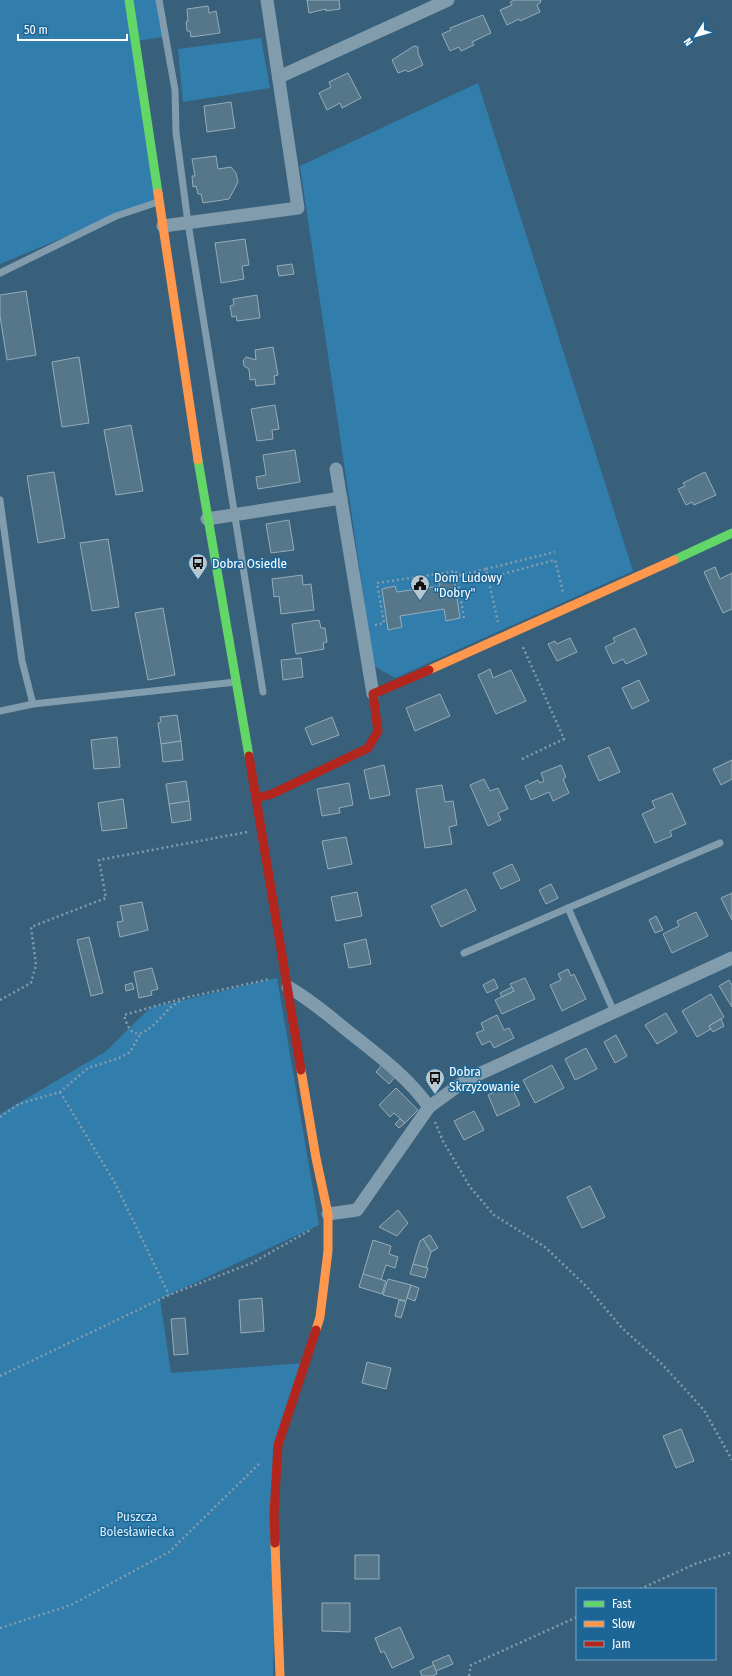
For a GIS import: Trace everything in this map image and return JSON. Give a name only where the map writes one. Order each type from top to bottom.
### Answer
[{"type":"main road","points":[[129,0],[207,518],[237,682],[316,1158],[328,1214],[328,1251],[320,1317],[278,1445],[274,1514],[280,1676]]},
{"type":"main road","points":[[256,798],[272,794],[368,748],[378,731],[373,694],[502,638],[732,533]]},
{"type":"street","points":[[163,226],[298,208],[267,0]]},
{"type":"street","points":[[279,77],[448,0]]},
{"type":"street","points":[[336,469],[373,694]]},
{"type":"street","points":[[207,518],[341,498]]},
{"type":"street","points":[[328,1214],[356,1210],[428,1107],[466,1080],[732,958]]},
{"type":"street","points":[[287,981],[375,1053],[420,1094],[428,1107]]},
{"type":"lane","points":[[159,0],[175,90],[176,132],[188,223],[263,692]]},
{"type":"lane","points":[[0,273],[116,216],[160,201]]},
{"type":"lane","points":[[0,500],[1,518],[22,661],[33,704]]},
{"type":"lane","points":[[0,711],[33,704],[237,682]]},
{"type":"lane","points":[[464,953],[720,843]]},
{"type":"lane","points":[[568,908],[614,1012]]},
{"type":"path","points":[[457,576],[555,552]]},
{"type":"path","points":[[488,578],[555,560],[568,608]]},
{"type":"path","points":[[486,569],[502,638]]},
{"type":"path","points":[[362,627],[384,623],[377,582],[456,570],[464,618]]},
{"type":"path","points":[[516,631],[564,739],[522,760]]},
{"type":"path","points":[[0,1000],[31,983],[36,965],[31,927],[106,898],[99,860],[261,830]]},
{"type":"path","points":[[141,1034],[132,1032],[127,1025],[124,1015],[184,998],[287,981]]},
{"type":"path","points":[[0,1117],[19,1104],[60,1092],[88,1068],[119,1058],[130,1052],[141,1034],[152,1028],[171,1007],[184,998]]},
{"type":"path","points":[[60,1092],[115,1183],[169,1295]]},
{"type":"path","points":[[428,1107],[443,1141],[470,1187],[494,1215],[545,1246],[587,1287],[622,1328],[662,1364],[704,1410],[732,1460]]},
{"type":"path","points":[[0,1376],[169,1295],[252,1263],[309,1231],[328,1214]]},
{"type":"path","points":[[0,1628],[71,1605],[168,1552],[262,1461]]},
{"type":"path","points":[[642,1588],[694,1564],[732,1552]]},
{"type":"path","points":[[469,1676],[471,1665],[576,1617]]},
{"type":"green space","points":[[0,0],[158,0],[163,37],[136,41],[159,198],[0,264]]},
{"type":"green space","points":[[261,38],[270,88],[183,102],[178,49]]},
{"type":"green space","points":[[478,83],[633,571],[395,678],[374,666],[300,166]]},
{"type":"green space","name":"Puszcza Bolesławiecka","points":[[277,978],[319,1225],[160,1299],[171,1373],[302,1363],[279,1438],[273,1676],[0,1676],[0,1114],[105,1052],[150,1008]]},
{"type":"building","points":[[307,0],[339,0],[340,9],[326,11],[326,9],[309,13]]},
{"type":"building","points":[[514,0],[541,0],[537,5],[540,12],[507,25],[500,10],[512,5],[510,2]]},
{"type":"building","points":[[208,6],[209,13],[216,11],[220,33],[191,37],[190,31],[187,31],[187,9]]},
{"type":"building","points":[[483,15],[491,33],[472,42],[474,45],[461,51],[459,47],[450,51],[442,34],[451,30],[450,28]]},
{"type":"building","points":[[414,46],[418,47],[418,53],[423,65],[408,72],[406,70],[398,73],[392,60]]},
{"type":"building","points":[[348,73],[361,98],[342,108],[340,103],[327,110],[319,93],[331,87],[329,82]]},
{"type":"building","points":[[231,102],[235,128],[207,132],[204,106]]},
{"type":"building","points":[[216,156],[218,169],[231,167],[236,173],[238,182],[229,199],[203,203],[201,194],[198,194],[196,186],[193,187],[192,176],[195,176],[192,159]]},
{"type":"building","points":[[245,239],[249,265],[242,266],[244,279],[221,283],[215,243]]},
{"type":"building","points":[[292,264],[294,274],[279,276],[277,266]]},
{"type":"building","points":[[26,291],[36,355],[7,360],[0,316],[0,295]]},
{"type":"building","points":[[257,295],[260,318],[237,321],[236,316],[232,317],[230,306],[234,305],[233,299]]},
{"type":"building","points":[[273,347],[278,375],[274,376],[275,384],[256,386],[255,379],[250,380],[249,369],[244,366],[243,361],[246,357],[256,360],[255,350]]},
{"type":"building","points":[[79,357],[89,423],[62,427],[52,362]]},
{"type":"building","points":[[275,405],[279,429],[272,430],[273,439],[257,441],[251,409]]},
{"type":"building","points":[[131,425],[143,491],[116,495],[104,430]]},
{"type":"building","points":[[295,450],[300,482],[258,489],[256,477],[266,475],[263,455]]},
{"type":"building","points":[[54,472],[65,538],[38,543],[27,476]]},
{"type":"building","points":[[705,472],[716,495],[694,505],[692,502],[686,505],[678,489],[685,486],[683,483]]},
{"type":"building","points":[[289,520],[294,550],[271,553],[266,524]]},
{"type":"building","points":[[108,539],[119,607],[92,611],[80,543]]},
{"type":"building","points":[[715,567],[720,579],[732,573],[732,609],[723,613],[704,572]]},
{"type":"building","points":[[302,575],[303,585],[311,584],[314,610],[281,614],[279,596],[274,597],[272,579]]},
{"type":"building","name":"Dom Ludowy \"Dobry\"","points":[[454,577],[460,618],[446,621],[444,609],[400,616],[402,627],[388,630],[382,589],[395,586],[397,592],[440,586],[439,580]]},
{"type":"building","points":[[163,608],[175,675],[148,680],[135,613]]},
{"type":"building","points":[[319,620],[321,628],[325,628],[327,642],[323,643],[324,649],[296,654],[292,624]]},
{"type":"building","points":[[635,628],[647,654],[626,664],[623,659],[613,664],[605,647],[615,642],[613,638]]},
{"type":"building","points":[[570,638],[577,652],[557,661],[548,644],[555,641],[557,644]]},
{"type":"building","points":[[301,658],[303,677],[283,680],[281,660]]},
{"type":"building","points":[[490,669],[493,678],[511,670],[526,701],[496,714],[478,675]]},
{"type":"building","points":[[639,680],[649,701],[632,709],[622,688]]},
{"type":"building","points":[[440,694],[450,716],[415,731],[406,708]]},
{"type":"building","points":[[177,715],[181,741],[161,744],[158,723],[161,722],[160,717]]},
{"type":"building","points":[[332,717],[339,735],[312,745],[305,728]]},
{"type":"building","points":[[117,737],[120,767],[94,769],[91,740]]},
{"type":"building","points":[[181,741],[183,760],[163,762],[161,744]]},
{"type":"building","points":[[609,747],[620,772],[599,781],[588,756]]},
{"type":"building","points":[[732,760],[732,779],[721,785],[713,769]]},
{"type":"building","points":[[384,765],[390,795],[370,799],[364,770]]},
{"type":"building","points":[[561,765],[566,777],[563,779],[569,793],[553,801],[549,792],[531,800],[525,786],[538,780],[540,783],[544,781],[541,773]]},
{"type":"building","points":[[484,779],[490,791],[498,788],[508,809],[498,813],[501,820],[488,826],[470,785]]},
{"type":"building","points":[[186,781],[189,801],[169,804],[166,784]]},
{"type":"building","points":[[349,783],[353,805],[339,808],[340,813],[322,816],[317,789]]},
{"type":"building","points":[[442,785],[445,802],[453,801],[457,825],[449,827],[452,844],[425,848],[416,789]]},
{"type":"building","points":[[672,793],[686,824],[670,831],[672,836],[655,843],[642,814],[655,808],[652,801]]},
{"type":"building","points":[[123,799],[127,828],[102,831],[98,803]]},
{"type":"building","points":[[189,801],[191,820],[172,823],[169,804]]},
{"type":"building","points":[[346,837],[352,864],[328,869],[322,841]]},
{"type":"building","points":[[512,864],[520,880],[501,889],[493,873]]},
{"type":"building","points":[[551,884],[558,898],[546,904],[539,890]]},
{"type":"building","points":[[466,889],[476,910],[441,927],[431,906]]},
{"type":"building","points":[[357,892],[362,916],[336,921],[331,897]]},
{"type":"building","points":[[732,893],[732,920],[721,898]]},
{"type":"building","points":[[142,902],[148,930],[120,937],[117,922],[123,921],[120,906]]},
{"type":"building","points":[[696,912],[708,936],[672,953],[663,934],[679,926],[677,921]]},
{"type":"building","points":[[656,916],[663,930],[655,933],[649,920]]},
{"type":"building","points":[[89,937],[103,993],[91,996],[77,940]]},
{"type":"building","points":[[366,939],[371,964],[349,968],[344,944]]},
{"type":"building","points":[[152,968],[158,989],[151,991],[152,995],[139,998],[134,972]]},
{"type":"building","points":[[568,969],[571,976],[574,974],[586,999],[562,1011],[550,985],[561,980],[558,974]]},
{"type":"building","points":[[525,978],[535,999],[502,1014],[495,1000],[514,991],[510,984]]},
{"type":"building","points":[[494,979],[498,988],[487,993],[483,985]]},
{"type":"building","points":[[729,980],[732,985],[732,1007],[719,986]]},
{"type":"building","points":[[132,983],[134,989],[126,991],[125,985]]},
{"type":"building","points":[[512,987],[514,991],[502,997],[500,993]]},
{"type":"building","points":[[711,994],[724,1017],[709,1026],[711,1029],[697,1037],[682,1011]]},
{"type":"building","points":[[666,1013],[677,1032],[657,1044],[645,1025]]},
{"type":"building","points":[[497,1015],[504,1030],[509,1028],[514,1038],[494,1048],[490,1041],[482,1045],[476,1033],[484,1030],[481,1023]]},
{"type":"building","points":[[721,1019],[724,1026],[713,1032],[709,1026]]},
{"type":"building","points":[[616,1035],[627,1056],[615,1063],[604,1042]]},
{"type":"building","points":[[586,1048],[597,1069],[575,1080],[565,1059]]},
{"type":"building","points":[[382,1065],[395,1077],[389,1084],[376,1072]]},
{"type":"building","points":[[552,1065],[564,1088],[535,1103],[523,1080]]},
{"type":"building","points":[[510,1084],[520,1105],[497,1116],[488,1095]]},
{"type":"building","points":[[396,1088],[418,1110],[405,1123],[394,1113],[390,1117],[379,1105]]},
{"type":"building","points":[[474,1111],[484,1130],[464,1140],[454,1121]]},
{"type":"building","points":[[400,1119],[405,1123],[399,1128],[395,1124]]},
{"type":"building","points":[[590,1186],[605,1217],[582,1228],[567,1197]]},
{"type":"building","points":[[398,1210],[408,1223],[397,1236],[379,1227]]},
{"type":"building","points":[[430,1235],[438,1248],[431,1252],[423,1239]]},
{"type":"building","points":[[423,1239],[431,1252],[426,1268],[413,1264],[420,1241]]},
{"type":"building","points":[[373,1240],[391,1246],[389,1254],[398,1257],[395,1268],[386,1265],[381,1280],[363,1274]]},
{"type":"building","points":[[413,1264],[428,1268],[425,1278],[410,1274]]},
{"type":"building","points":[[363,1274],[386,1281],[382,1294],[359,1287]]},
{"type":"building","points":[[388,1279],[411,1285],[406,1301],[383,1295]]},
{"type":"building","points":[[411,1285],[419,1288],[415,1301],[407,1298]]},
{"type":"building","points":[[262,1298],[264,1331],[241,1333],[239,1300]]},
{"type":"building","points":[[399,1300],[406,1302],[401,1318],[395,1316]]},
{"type":"building","points":[[185,1318],[188,1354],[174,1355],[171,1319]]},
{"type":"building","points":[[367,1362],[391,1368],[386,1389],[362,1383]]},
{"type":"building","points":[[681,1429],[694,1461],[676,1468],[663,1436]]},
{"type":"building","points":[[355,1555],[379,1555],[379,1579],[355,1579]]},
{"type":"building","points":[[322,1603],[350,1603],[350,1632],[322,1631]]},
{"type":"building","points":[[400,1627],[414,1658],[392,1668],[384,1651],[381,1653],[375,1638]]},
{"type":"building","points":[[449,1655],[453,1664],[436,1671],[432,1662]]},
{"type":"building","points":[[434,1665],[437,1674],[432,1676],[422,1676],[420,1671]]},
{"type":"traffic: fast","points":[[129,0],[158,193]]},
{"type":"traffic: fast","points":[[198,460],[249,756]]},
{"type":"traffic: fast","points":[[674,560],[732,533]]},
{"type":"traffic: slow","points":[[158,193],[198,460]]},
{"type":"traffic: slow","points":[[429,670],[674,560]]},
{"type":"traffic: slow","points":[[301,1070],[316,1158],[328,1214],[328,1251],[320,1317],[316,1330]]},
{"type":"traffic: slow","points":[[275,1543],[280,1676]]},
{"type":"traffic: jam","points":[[256,798],[272,794],[368,748],[378,731],[373,694],[429,670]]},
{"type":"traffic: jam","points":[[249,756],[301,1070]]},
{"type":"traffic: jam","points":[[275,1543],[274,1514],[278,1445],[316,1330]]},
{"type":"place","name":"Dobra Osiedle","points":[[198,580]]},
{"type":"place","name":"Dom Ludowy \"Dobry\"","points":[[420,601]]},
{"type":"place","name":"Dobra Skrzyżowanie","points":[[435,1095]]}]
